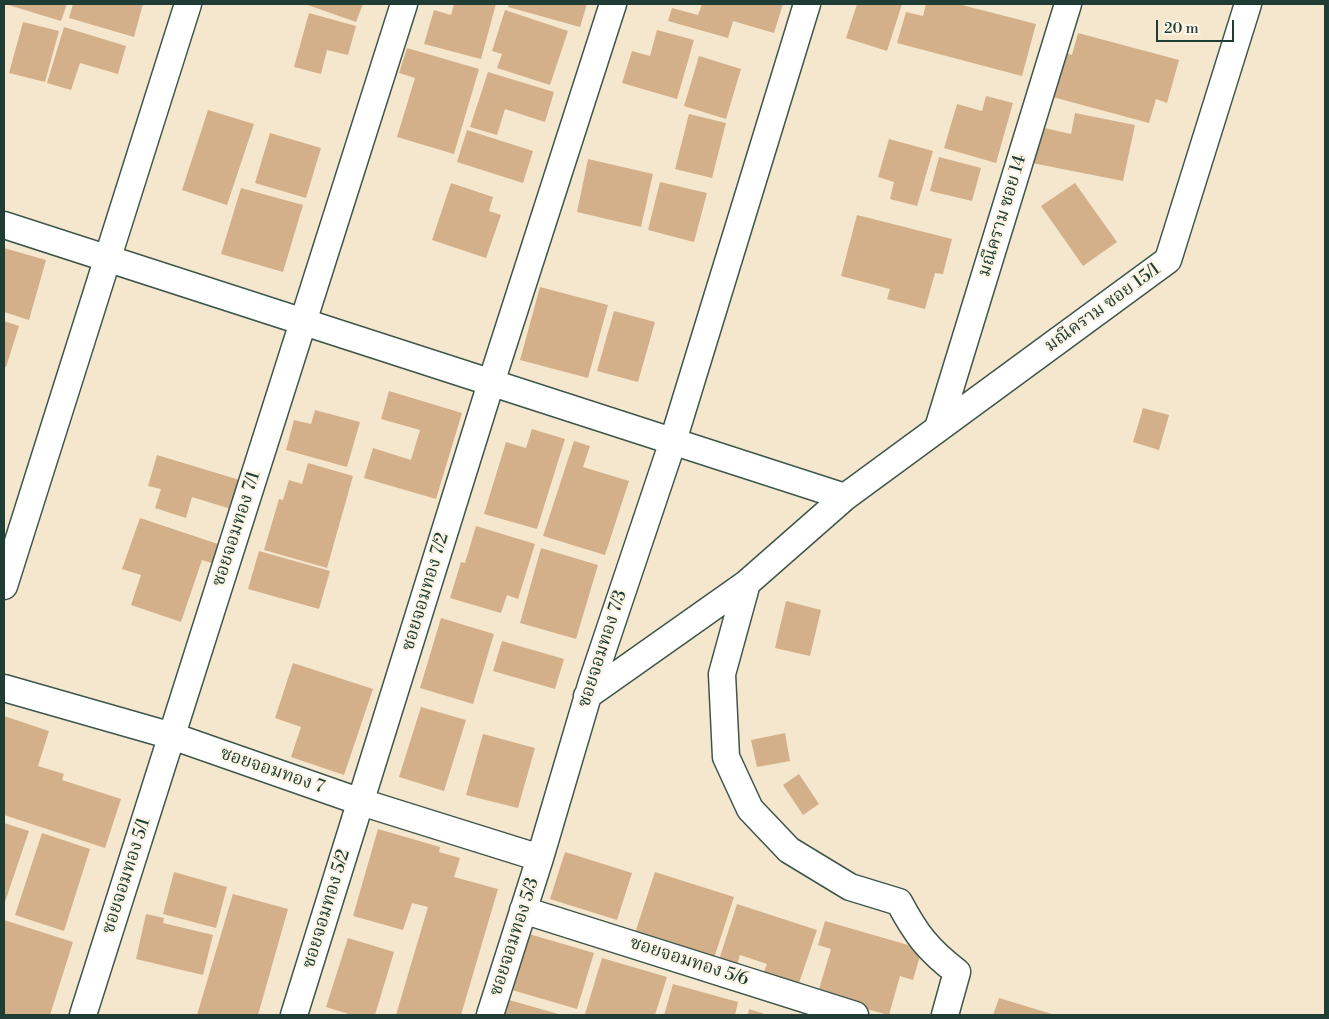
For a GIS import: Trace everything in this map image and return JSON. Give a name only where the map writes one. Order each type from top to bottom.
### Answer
[{"type":"street","points":[[4,586],[109,259],[188,4]]},
{"type":"street","name":"ซอยจอมทอง 7/1","points":[[172,736],[404,4]]},
{"type":"street","name":"ซอยจอมทอง 7/2","points":[[361,802],[491,383],[614,4]]},
{"type":"street","name":"ซอยจอมทอง 7/3","points":[[540,858],[587,696],[673,442],[807,4]]},
{"type":"street","name":"มณีคราม ซอย 14","points":[[938,428],[1068,4]]},
{"type":"street","name":"มณีคราม ซอย 15/1","points":[[587,696],[747,583],[845,497],[1168,260],[1248,4]]},
{"type":"street","points":[[4,225],[845,497]]},
{"type":"street","points":[[747,583],[722,674],[726,756],[750,809],[789,850],[850,887],[899,902],[915,933],[938,958],[957,972],[945,1015]]},
{"type":"street","name":"ซอยจอมทอง 7","points":[[4,688],[172,736],[361,802],[540,858]]},
{"type":"street","name":"ซอยจอมทอง 5/1","points":[[83,1015],[172,736]]},
{"type":"street","name":"ซอยจอมทอง 5/2","points":[[294,1015],[361,802]]},
{"type":"street","name":"ซอยจอมทอง 5/3","points":[[490,1015],[540,858]]},
{"type":"street","name":"ซอยจอมทอง 5/6","points":[[523,910],[855,1015]]},
{"type":"building","points":[[5,4],[67,4],[61,21]]},
{"type":"building","points":[[73,4],[143,4],[134,37],[69,18]]},
{"type":"building","points":[[305,4],[363,4],[356,22]]},
{"type":"building","points":[[454,4],[496,4],[481,59],[424,44],[434,10],[451,15]]},
{"type":"building","points":[[509,4],[587,4],[580,27],[508,7]]},
{"type":"building","points":[[702,4],[783,4],[774,33],[733,21],[728,38],[668,21],[672,8],[698,15]]},
{"type":"building","points":[[857,4],[902,4],[887,51],[846,38]]},
{"type":"building","points":[[926,4],[958,4],[1036,24],[1022,76],[897,43],[906,12],[923,16]]},
{"type":"building","points":[[505,10],[568,31],[550,85],[497,68],[502,54],[492,51]]},
{"type":"building","points":[[309,13],[356,26],[348,55],[327,50],[321,74],[294,67]]},
{"type":"building","points":[[23,22],[59,31],[45,82],[9,73]]},
{"type":"building","points":[[64,27],[126,46],[118,74],[80,63],[71,90],[47,83]]},
{"type":"building","points":[[657,30],[694,40],[677,99],[622,83],[632,51],[650,56]]},
{"type":"building","points":[[1078,33],[1179,60],[1167,103],[1156,99],[1149,123],[1049,96],[1062,52],[1072,55]]},
{"type":"building","points":[[407,48],[479,69],[454,154],[397,137],[415,78],[399,73]]},
{"type":"building","points":[[699,56],[741,69],[726,119],[684,106]]},
{"type":"building","points":[[488,72],[554,92],[545,122],[505,109],[497,135],[470,127]]},
{"type":"building","points":[[986,96],[1013,103],[996,163],[944,148],[957,104],[982,111]]},
{"type":"building","points":[[208,110],[254,124],[227,205],[182,190]]},
{"type":"building","points":[[1075,113],[1135,125],[1123,181],[1032,163],[1040,127],[1071,134]]},
{"type":"building","points":[[689,114],[726,123],[712,178],[675,169]]},
{"type":"building","points":[[467,130],[533,151],[523,183],[457,162]]},
{"type":"building","points":[[270,133],[321,148],[306,198],[255,183]]},
{"type":"building","points":[[889,139],[933,151],[917,206],[890,199],[894,182],[878,177]]},
{"type":"building","points":[[939,157],[981,168],[972,201],[930,191]]},
{"type":"building","points":[[588,159],[653,174],[641,227],[577,212]]},
{"type":"building","points":[[660,182],[707,193],[694,242],[648,230]]},
{"type":"building","points":[[451,183],[493,197],[489,211],[501,215],[486,258],[432,240]]},
{"type":"building","points":[[1075,183],[1117,242],[1083,266],[1041,206]]},
{"type":"building","points":[[241,188],[303,205],[283,272],[221,254]]},
{"type":"building","points":[[857,215],[952,239],[943,274],[935,273],[925,309],[887,299],[890,289],[841,276]]},
{"type":"building","points":[[4,248],[46,260],[29,320],[4,312]]},
{"type":"building","points":[[540,287],[608,305],[588,378],[520,360]]},
{"type":"building","points":[[614,311],[655,322],[638,382],[597,371]]},
{"type":"building","points":[[4,321],[19,326],[6,367],[4,367]]},
{"type":"building","points":[[389,391],[462,413],[436,499],[364,478],[373,448],[411,460],[420,430],[381,419]]},
{"type":"building","points":[[1143,408],[1169,415],[1159,450],[1133,442]]},
{"type":"building","points":[[315,410],[360,422],[347,467],[286,450],[294,420],[311,424]]},
{"type":"building","points":[[532,429],[565,439],[537,529],[484,514],[506,442],[526,448]]},
{"type":"building","points":[[574,441],[590,446],[583,467],[629,481],[605,555],[543,536]]},
{"type":"building","points":[[157,455],[243,481],[234,510],[192,497],[186,518],[155,508],[161,489],[148,486]]},
{"type":"building","points":[[308,463],[353,476],[327,568],[264,550],[279,499],[283,500],[289,480],[302,484]]},
{"type":"building","points":[[140,518],[221,545],[215,564],[202,560],[181,622],[131,605],[141,575],[122,569]]},
{"type":"building","points":[[476,526],[535,544],[518,599],[507,595],[501,613],[450,598],[461,562],[465,563]]},
{"type":"building","points":[[541,548],[598,565],[576,639],[520,623]]},
{"type":"building","points":[[259,551],[330,571],[319,609],[248,589]]},
{"type":"building","points":[[786,601],[821,610],[810,656],[775,648]]},
{"type":"building","points":[[441,618],[494,634],[473,704],[420,688]]},
{"type":"building","points":[[502,641],[564,659],[555,689],[493,671]]},
{"type":"building","points":[[293,663],[373,689],[344,775],[291,757],[301,727],[275,718]]},
{"type":"building","points":[[421,707],[466,720],[444,791],[399,777]]},
{"type":"building","points":[[4,716],[49,731],[38,766],[64,774],[62,780],[121,799],[105,848],[4,815]]},
{"type":"building","points":[[785,733],[790,761],[757,767],[751,740]]},
{"type":"building","points":[[483,734],[535,748],[518,808],[466,795]]},
{"type":"building","points":[[799,774],[819,804],[803,815],[783,785]]},
{"type":"building","points":[[4,823],[29,831],[4,905]]},
{"type":"building","points":[[378,829],[440,847],[439,852],[460,858],[454,877],[498,889],[461,1015],[396,1015],[428,907],[412,903],[403,930],[353,916]]},
{"type":"building","points":[[42,833],[90,849],[64,931],[15,915]]},
{"type":"building","points":[[565,852],[632,873],[617,920],[550,899]]},
{"type":"building","points":[[174,872],[227,887],[216,928],[163,914]]},
{"type":"building","points":[[655,872],[734,897],[714,958],[635,933]]},
{"type":"building","points":[[233,894],[288,909],[258,1015],[197,1015]]},
{"type":"building","points":[[737,904],[817,930],[797,989],[762,977],[767,964],[740,955],[737,965],[719,960]]},
{"type":"building","points":[[146,914],[164,918],[163,923],[213,935],[203,975],[136,959]]},
{"type":"building","points":[[4,920],[73,942],[50,1015],[4,1015]]},
{"type":"building","points":[[825,921],[922,949],[913,980],[900,976],[889,1015],[817,996],[831,949],[818,945]]},
{"type":"building","points":[[529,934],[594,953],[577,1009],[512,990]]},
{"type":"building","points":[[348,938],[394,952],[375,1015],[352,1015],[326,1007]]},
{"type":"building","points":[[602,958],[667,977],[655,1015],[585,1014]]},
{"type":"building","points":[[673,984],[738,1002],[735,1015],[664,1015]]},
{"type":"building","points":[[999,998],[1055,1015],[993,1015]]},
{"type":"building","points":[[509,1000],[562,1015],[504,1015]]},
{"type":"building","points":[[749,1009],[768,1015],[748,1015]]}]
